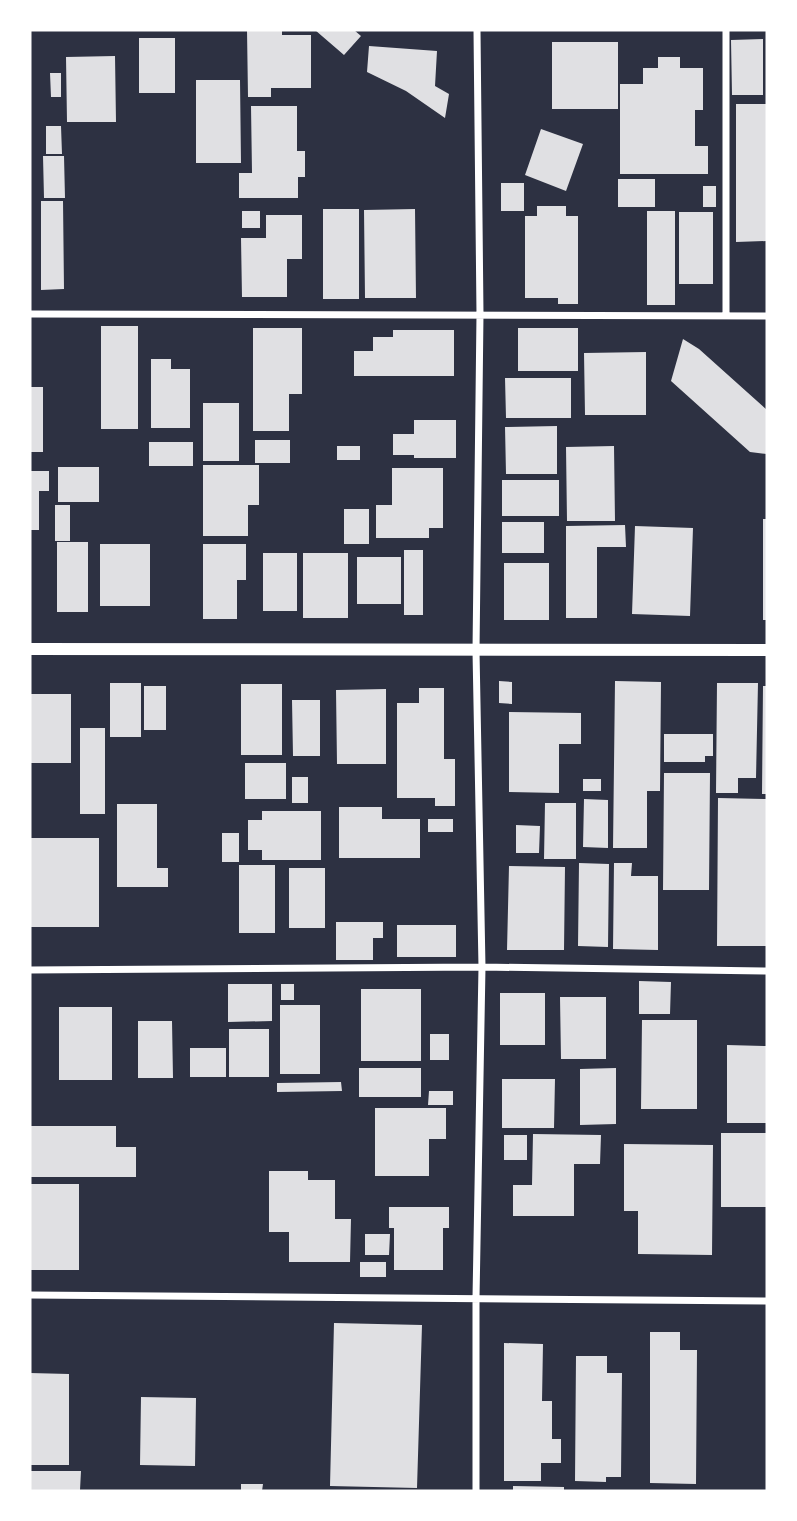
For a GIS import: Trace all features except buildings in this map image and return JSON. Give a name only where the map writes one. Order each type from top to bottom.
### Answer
[{"type":"street","points":[[476,1491],[476,1298],[482,967],[476,651],[480,314],[477,30]]},
{"type":"street","points":[[726,30],[726,316]]},
{"type":"street","points":[[30,314],[767,316]]},
{"type":"street","points":[[30,649],[767,650]]},
{"type":"street","points":[[30,970],[482,967],[767,971]]},
{"type":"street","points":[[30,1295],[767,1301]]}]
